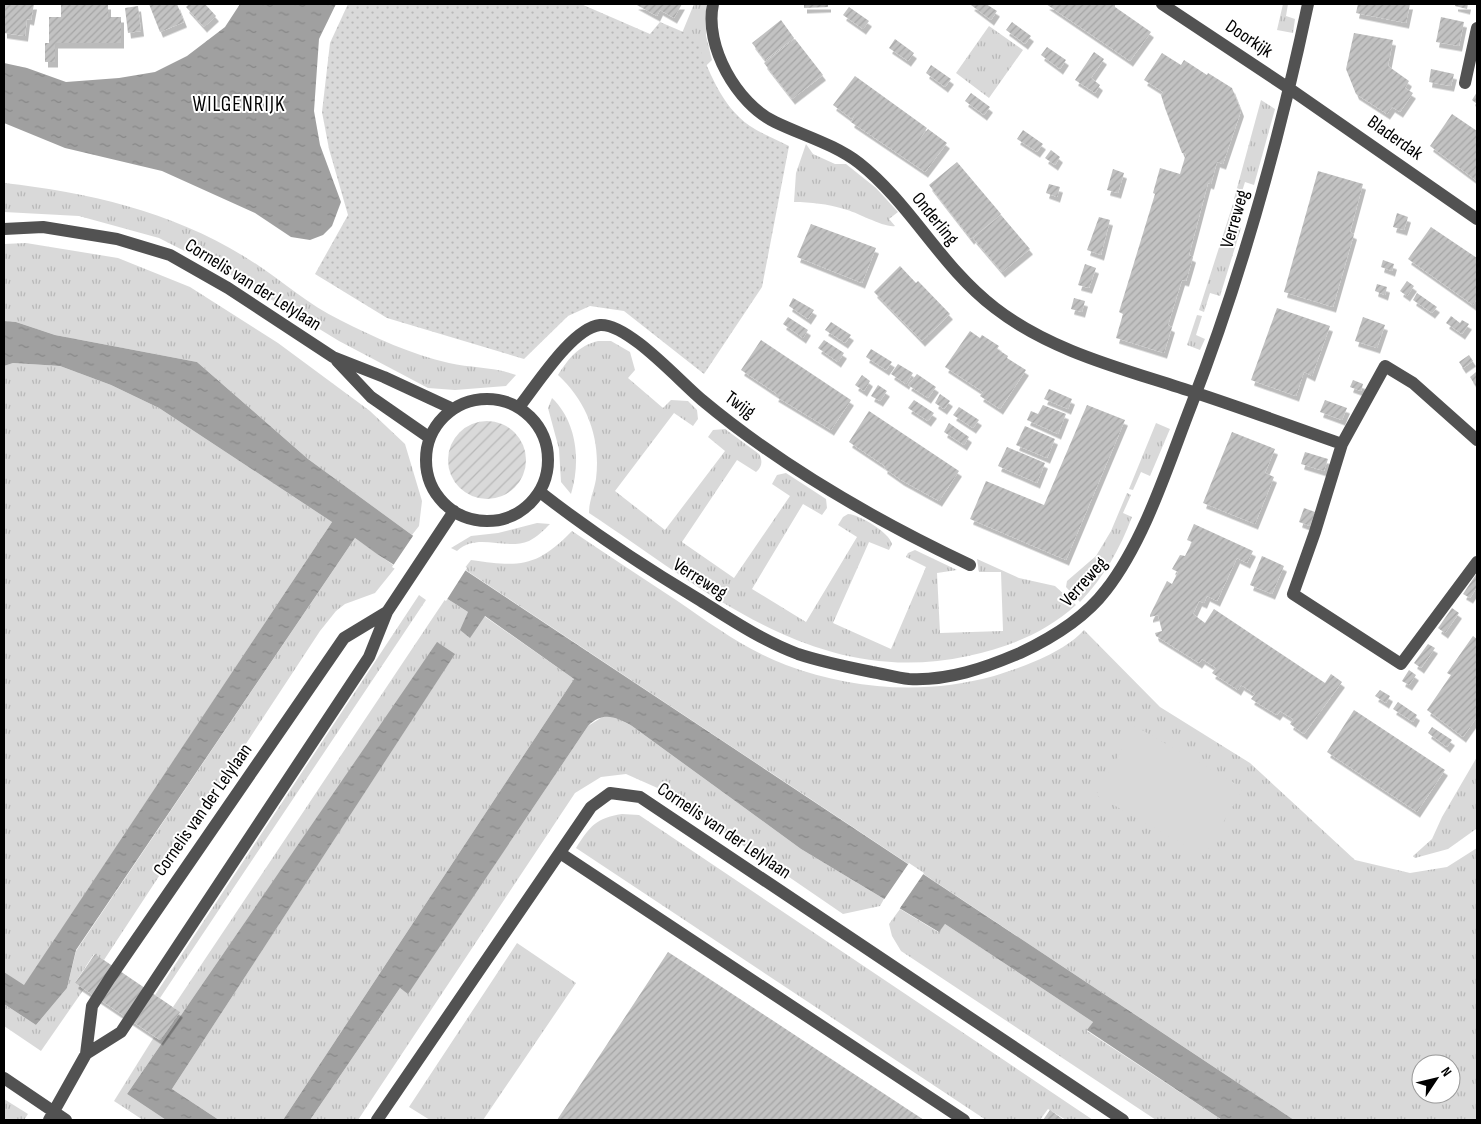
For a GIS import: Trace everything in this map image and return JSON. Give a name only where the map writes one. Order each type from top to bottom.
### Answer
[{"type":"street","name":"Onderling","points":[[713,4],[713,30],[719,60],[729,78],[744,96],[761,114],[838,148],[865,168],[894,197],[958,276],[996,308],[1061,347],[1342,444]]},
{"type":"street","name":"Doorkijk","points":[[1162,4],[1290,89]]},
{"type":"street","name":"Verreweg","points":[[540,492],[568,514],[660,576],[740,626],[796,653],[834,665],[909,679],[948,676],[989,666],[1036,646],[1083,616],[1105,592],[1124,564],[1160,488],[1234,289],[1290,89],[1308,4]]},
{"type":"street","points":[[1465,83],[1476,46],[1477,28]]},
{"type":"street","name":"Bladerdak","points":[[1290,89],[1477,219]]},
{"type":"street","name":"Cornelis van der Lelylaan","points":[[4,229],[43,227],[117,239],[170,255],[228,288],[333,357],[454,408]]},
{"type":"street","name":"Twijg","points":[[518,407],[566,348],[580,334],[599,325],[614,326],[630,335],[702,400],[778,456],[892,525],[970,565]]},
{"type":"street","name":"Cornelis van der Lelylaan","points":[[333,357],[371,397],[430,438]]},
{"type":"street","points":[[1477,440],[1413,383],[1385,366],[1342,444],[1315,532],[1293,594],[1401,664],[1477,562]]},
{"type":"street","points":[[491,398],[518,407],[540,427],[547,445],[549,464],[540,492],[519,513],[501,520],[472,519],[454,511],[439,497],[429,479],[426,458],[430,438],[439,422],[454,408],[471,400],[491,398]]},
{"type":"street","name":"Cornelis van der Lelylaan","points":[[86,1054],[121,1032],[369,657],[387,612],[454,511]]},
{"type":"street","name":"Cornelis van der Lelylaan","points":[[52,1116],[86,1054],[92,1006],[344,638],[387,612]]},
{"type":"street","name":"Cornelis van der Lelylaan","points":[[377,1120],[591,807],[610,792],[640,797],[1123,1120]]},
{"type":"street","points":[[560,853],[964,1120]]},
{"type":"street","points":[[4,1078],[52,1116],[66,1120]]},
{"type":"green space","points":[[348,4],[581,4],[650,34],[660,22],[695,37],[716,86],[731,108],[740,118],[759,132],[789,146],[762,287],[704,374],[624,311],[590,306],[568,316],[524,359],[387,318],[315,274],[348,215],[329,149],[322,112],[330,43]]},
{"type":"green space","points":[[694,4],[706,4],[706,36],[712,60],[687,84],[680,38]]},
{"type":"green space","points":[[1283,4],[1288,4],[1286,16],[1295,19],[1293,33],[1277,30]]},
{"type":"green space","points":[[989,26],[1023,50],[989,98],[956,73]]},
{"type":"green space","points":[[1261,100],[1275,109],[1254,185],[1245,182],[1239,201],[1234,199]]},
{"type":"green space","points":[[806,144],[813,154],[835,164],[846,164],[876,188],[898,212],[889,219],[895,226],[884,225],[838,207],[794,202],[796,173]]},
{"type":"green space","points":[[4,183],[67,192],[129,206],[159,216],[217,241],[245,257],[327,313],[380,339],[435,360],[457,365],[500,370],[516,375],[506,386],[455,390],[428,388],[339,341],[226,272],[159,238],[79,216],[4,212]]},
{"type":"green space","points":[[1233,204],[1238,206],[1232,225],[1241,228],[1220,296],[1210,293],[1204,312],[1199,310]]},
{"type":"green space","points":[[26,243],[118,258],[190,287],[278,343],[370,411],[405,444],[422,501],[419,526],[412,535],[308,459],[197,362],[55,335],[16,322],[4,321],[4,244]]},
{"type":"green space","points":[[1197,315],[1202,316],[1196,335],[1205,339],[1200,350],[1187,345]]},
{"type":"green space","points":[[598,341],[611,341],[630,352],[635,370],[628,378],[663,408],[671,400],[688,401],[697,410],[698,419],[693,426],[674,413],[615,491],[665,530],[725,451],[708,437],[713,430],[725,429],[759,454],[761,466],[756,472],[737,460],[682,542],[734,578],[790,496],[772,484],[777,475],[786,473],[826,499],[827,508],[822,515],[803,504],[752,589],[806,622],[857,537],[838,525],[843,517],[848,514],[860,517],[880,529],[890,539],[892,544],[889,550],[869,542],[833,623],[891,649],[926,567],[906,557],[908,553],[915,550],[957,570],[937,573],[940,633],[1003,631],[1001,572],[979,572],[977,559],[1019,578],[1055,586],[1076,605],[1052,624],[1026,638],[998,648],[968,656],[913,663],[861,659],[812,646],[766,626],[721,601],[677,573],[589,513],[597,464],[594,435],[590,422],[577,397],[558,375],[579,349]]},
{"type":"green space","points":[[13,363],[60,366],[111,385],[159,408],[332,522],[24,986],[4,972],[4,366]]},
{"type":"green space","points":[[552,398],[567,418],[575,443],[576,468],[571,494],[561,482],[559,449],[548,408]]},
{"type":"green space","points":[[487,421],[502,424],[515,432],[523,445],[526,460],[523,475],[515,488],[502,496],[487,499],[472,496],[459,488],[451,475],[448,460],[451,445],[459,432],[472,424]]},
{"type":"green space","points":[[1156,423],[1170,429],[1150,476],[1141,472],[1133,490],[1129,489]]},
{"type":"green space","points":[[1127,493],[1131,495],[1123,513],[1132,517],[1127,529],[1104,573],[1080,602],[1066,587],[1067,581],[1096,556],[1111,531]]},
{"type":"green space","points":[[537,523],[550,524],[529,541],[520,544],[482,542],[465,546],[457,551],[451,548],[471,536],[498,533]]},
{"type":"green space","points":[[572,531],[716,627],[757,652],[786,665],[811,673],[863,684],[889,687],[942,686],[994,676],[1017,669],[1054,652],[1076,638],[1084,630],[1160,707],[1250,763],[1355,860],[1410,873],[1447,867],[1477,848],[1477,1120],[1294,1120],[464,569],[471,560],[515,564],[537,558],[548,552]]},
{"type":"green space","points":[[355,538],[396,567],[375,593],[345,604],[336,611],[320,631],[104,960],[94,954],[75,983],[84,989],[41,1051],[4,1026],[4,1004],[36,1025],[67,988],[76,951]]},
{"type":"green space","points":[[419,595],[426,600],[160,998],[155,995]]},
{"type":"green space","points":[[446,598],[468,612],[470,637],[484,616],[574,679],[283,1120],[219,1120],[172,1089],[454,655],[437,643],[127,1094],[166,1120],[143,1120],[114,1101],[154,1037],[160,1040],[179,1012],[173,1007]]},
{"type":"green space","points":[[604,716],[616,717],[632,726],[801,849],[884,899],[880,906],[843,914],[662,790],[626,774],[601,777],[575,793],[358,1120],[310,1120],[400,988],[408,993],[588,726]]},
{"type":"green space","points":[[1135,726],[1243,788],[1204,856],[1096,795]]},
{"type":"green space","points":[[1477,757],[1476,829],[1448,849],[1415,858],[1413,856],[1432,839],[1442,817]]},
{"type":"green space","points":[[622,814],[639,815],[1093,1120],[1066,1120],[1048,1109],[1040,1120],[986,1120],[576,848],[594,824],[606,818]]},
{"type":"green space","points":[[900,909],[938,932],[945,924],[1093,1022],[1087,1031],[1222,1120],[1156,1120],[901,951],[892,936],[889,924]]},
{"type":"green space","points":[[517,943],[576,983],[483,1120],[430,1120],[409,1107]]},
{"type":"green space","points":[[4,1099],[28,1114],[24,1120],[4,1120]]},
{"type":"water","points":[[240,4],[336,4],[319,39],[314,111],[320,145],[341,202],[332,226],[323,235],[310,240],[291,237],[255,213],[162,171],[65,148],[4,123],[4,63],[27,68],[66,82],[119,78],[155,72],[187,56],[225,27]]},
{"type":"water","points":[[4,321],[16,322],[55,335],[197,362],[308,459],[412,535],[1294,1120],[1222,1120],[1087,1030],[1093,1022],[945,924],[939,932],[801,849],[632,726],[615,718],[604,717],[599,718],[588,726],[408,994],[400,988],[310,1120],[283,1120],[574,679],[485,616],[470,638],[460,630],[468,612],[355,538],[76,950],[67,988],[36,1025],[4,1004],[4,972],[24,985],[332,522],[159,408],[111,385],[60,366],[13,363],[4,366]]},
{"type":"water","points":[[437,642],[455,654],[172,1089],[219,1120],[166,1120],[127,1094]]},
{"type":"pier","points":[[415,533],[467,568],[446,601],[392,567]]},
{"type":"pier","points":[[909,863],[924,873],[898,911],[883,901]]},
{"type":"building","points":[[4,4],[34,4],[31,20],[27,19],[25,36],[4,33]]},
{"type":"building","points":[[61,4],[108,4],[108,17],[121,17],[121,43],[55,43],[55,62],[45,62],[45,43],[49,43],[49,17],[61,17]]},
{"type":"building","points":[[149,4],[177,4],[184,22],[160,32]]},
{"type":"building","points":[[189,4],[205,4],[216,16],[204,27],[186,7]]},
{"type":"building","points":[[635,4],[682,4],[674,18],[660,10],[657,16]]},
{"type":"building","points":[[804,4],[828,4],[828,7],[804,8]]},
{"type":"building","points":[[986,4],[997,11],[991,20],[971,5]]},
{"type":"building","points":[[1046,4],[1115,4],[1115,7],[1151,32],[1130,61]]},
{"type":"building","points":[[1358,4],[1410,4],[1406,23],[1356,13]]},
{"type":"building","points":[[1455,4],[1468,4],[1467,9],[1455,6]]},
{"type":"building","points":[[138,6],[141,31],[128,33],[125,8]]},
{"type":"building","points":[[849,7],[869,21],[863,29],[843,15]]},
{"type":"building","points":[[1441,17],[1464,22],[1459,46],[1436,42]]},
{"type":"building","points":[[781,20],[794,38],[765,60],[752,43]]},
{"type":"building","points":[[1012,22],[1031,36],[1025,44],[1006,30]]},
{"type":"building","points":[[1354,33],[1393,40],[1388,66],[1409,81],[1405,88],[1413,93],[1400,112],[1392,107],[1387,114],[1356,94],[1346,69]]},
{"type":"building","points":[[795,39],[823,75],[792,99],[764,63]]},
{"type":"building","points":[[895,39],[914,53],[908,61],[889,48]]},
{"type":"building","points":[[1047,47],[1066,60],[1060,69],[1041,55]]},
{"type":"building","points":[[1094,52],[1104,59],[1091,78],[1100,85],[1095,93],[1075,80]]},
{"type":"building","points":[[1162,53],[1181,65],[1184,60],[1232,88],[1241,111],[1223,164],[1217,162],[1211,184],[1208,183],[1189,255],[1193,257],[1186,281],[1182,280],[1168,325],[1172,327],[1164,353],[1116,338],[1123,314],[1119,312],[1155,194],[1153,193],[1160,168],[1180,174],[1186,154],[1182,153],[1165,108],[1161,95],[1163,92],[1144,80]]},
{"type":"building","points":[[931,65],[951,79],[945,87],[926,73]]},
{"type":"building","points":[[1431,69],[1454,74],[1451,86],[1429,82]]},
{"type":"building","points":[[855,76],[927,128],[917,143],[928,129],[947,143],[925,172],[851,122],[856,113],[852,119],[833,105]]},
{"type":"building","points":[[1477,92],[1477,104],[1472,100]]},
{"type":"building","points":[[971,93],[990,107],[984,115],[965,101]]},
{"type":"building","points":[[1452,114],[1477,131],[1477,181],[1430,146]]},
{"type":"building","points":[[1023,130],[1043,144],[1037,152],[1017,139]]},
{"type":"building","points":[[1051,150],[1060,157],[1055,165],[1045,158]]},
{"type":"building","points":[[957,162],[1001,214],[971,239],[929,185]]},
{"type":"building","points":[[1113,169],[1124,173],[1118,193],[1107,190]]},
{"type":"building","points":[[1318,171],[1363,184],[1350,232],[1354,234],[1333,307],[1284,292]]},
{"type":"building","points":[[1049,184],[1060,187],[1057,197],[1046,193]]},
{"type":"building","points":[[1397,213],[1408,217],[1404,230],[1393,227]]},
{"type":"building","points":[[1001,215],[1030,249],[1002,272],[973,238]]},
{"type":"building","points":[[1099,217],[1110,220],[1101,255],[1087,250]]},
{"type":"building","points":[[811,224],[876,248],[862,283],[797,257]]},
{"type":"building","points":[[1431,227],[1477,258],[1477,298],[1473,305],[1408,259]]},
{"type":"building","points":[[1383,260],[1394,264],[1392,271],[1381,267]]},
{"type":"building","points":[[1085,264],[1096,268],[1089,288],[1078,285]]},
{"type":"building","points":[[900,266],[916,283],[918,281],[950,314],[922,341],[874,292]]},
{"type":"building","points":[[1407,281],[1414,286],[1407,296],[1400,291]]},
{"type":"building","points":[[1377,284],[1387,287],[1385,295],[1375,291]]},
{"type":"building","points":[[1417,293],[1437,307],[1432,313],[1413,300]]},
{"type":"building","points":[[793,298],[814,310],[808,319],[789,306]]},
{"type":"building","points":[[1074,298],[1085,301],[1082,312],[1071,309]]},
{"type":"building","points":[[1277,308],[1330,326],[1312,376],[1304,372],[1296,396],[1251,380]]},
{"type":"building","points":[[1451,316],[1460,323],[1462,320],[1469,324],[1462,334],[1446,323]]},
{"type":"building","points":[[788,317],[808,330],[803,338],[783,324]]},
{"type":"building","points":[[1363,317],[1385,325],[1377,348],[1355,341]]},
{"type":"building","points":[[831,322],[851,335],[845,343],[825,330]]},
{"type":"building","points":[[970,331],[980,338],[982,335],[999,346],[997,349],[1008,356],[1007,358],[1026,370],[1000,409],[980,396],[983,392],[945,367]]},
{"type":"building","points":[[761,340],[851,400],[831,430],[775,396],[777,394],[741,370]]},
{"type":"building","points":[[824,340],[844,353],[838,362],[818,348]]},
{"type":"building","points":[[871,349],[892,362],[886,370],[866,357]]},
{"type":"building","points":[[1469,355],[1473,361],[1463,368],[1459,362]]},
{"type":"building","points":[[898,364],[913,373],[906,384],[891,374]]},
{"type":"building","points":[[1476,372],[1477,374],[1477,388],[1470,377]]},
{"type":"building","points":[[917,374],[936,387],[928,398],[908,385]]},
{"type":"building","points":[[862,375],[870,381],[864,391],[855,385]]},
{"type":"building","points":[[1353,380],[1363,384],[1361,391],[1350,387]]},
{"type":"building","points":[[878,385],[887,391],[880,401],[871,396]]},
{"type":"building","points":[[1049,389],[1072,399],[1068,409],[1044,399]]},
{"type":"building","points":[[940,394],[950,401],[944,409],[935,403]]},
{"type":"building","points":[[914,400],[934,413],[928,421],[908,408]]},
{"type":"building","points":[[1325,400],[1347,408],[1342,420],[1320,412]]},
{"type":"building","points":[[1043,405],[1066,414],[1058,434],[1027,420],[1031,411],[1038,414]]},
{"type":"building","points":[[1087,405],[1125,420],[1066,560],[970,519],[986,481],[1044,505]]},
{"type":"building","points":[[959,407],[979,420],[973,428],[953,415]]},
{"type":"building","points":[[869,411],[959,471],[939,501],[901,480],[884,468],[885,466],[849,442]]},
{"type":"building","points":[[949,423],[969,437],[964,445],[944,432]]},
{"type":"building","points":[[1025,426],[1055,439],[1047,458],[1016,445]]},
{"type":"building","points":[[1232,432],[1275,449],[1265,473],[1274,477],[1255,524],[1203,503]]},
{"type":"building","points":[[1007,447],[1045,463],[1037,483],[998,466]]},
{"type":"building","points":[[1305,452],[1328,459],[1324,471],[1301,464]]},
{"type":"building","points":[[1304,508],[1315,512],[1310,526],[1299,522]]},
{"type":"building","points":[[1194,524],[1253,551],[1247,563],[1237,558],[1217,601],[1207,596],[1204,603],[1199,601],[1193,614],[1205,623],[1214,609],[1325,683],[1331,674],[1342,682],[1304,734],[1290,724],[1293,719],[1280,711],[1277,715],[1251,699],[1255,694],[1241,685],[1238,690],[1212,673],[1216,668],[1202,659],[1199,663],[1156,636],[1155,633],[1162,631],[1158,615],[1150,617],[1150,615],[1167,581],[1172,584],[1178,572],[1172,569],[1180,555],[1185,556],[1192,542],[1187,540]]},
{"type":"building","points":[[1262,556],[1284,566],[1272,594],[1250,585]]},
{"type":"building","points":[[1477,573],[1477,587],[1470,598],[1463,594]]},
{"type":"building","points":[[1452,608],[1459,613],[1445,633],[1438,628]]},
{"type":"building","points":[[1473,636],[1477,639],[1477,717],[1463,737],[1427,710],[1451,675],[1447,673]]},
{"type":"building","points":[[1428,644],[1435,648],[1421,668],[1414,663]]},
{"type":"building","points":[[1409,670],[1416,675],[1409,685],[1402,681]]},
{"type":"building","points":[[1380,690],[1390,696],[1386,703],[1375,696]]},
{"type":"building","points":[[1398,702],[1417,715],[1413,722],[1393,709]]},
{"type":"building","points":[[1354,710],[1445,770],[1417,812],[1327,752]]},
{"type":"building","points":[[1432,727],[1452,740],[1447,747],[1428,733]]},
{"type":"building","points":[[668,952],[705,976],[924,1120],[557,1120]]},
{"type":"building","points":[[95,954],[180,1012],[160,1040],[75,983]]},
{"type":"building","points":[[1050,1110],[1064,1120],[1043,1120]]},
{"type":"district","name":"WILGENRIJK","points":[[239,104]]}]
